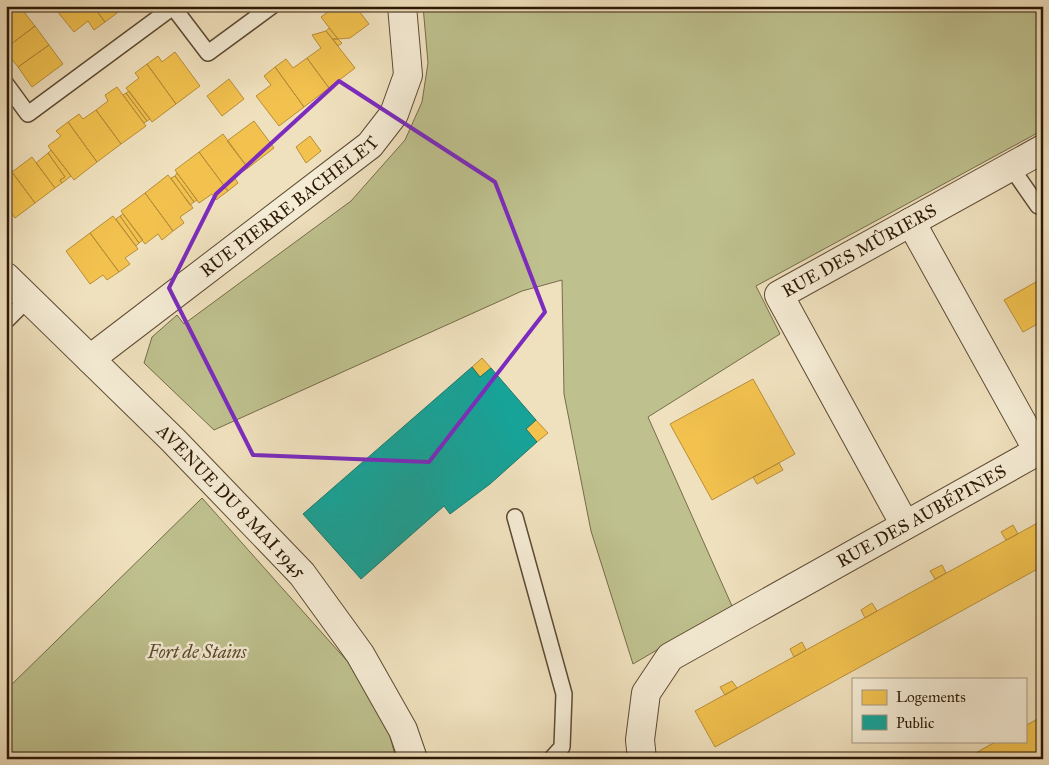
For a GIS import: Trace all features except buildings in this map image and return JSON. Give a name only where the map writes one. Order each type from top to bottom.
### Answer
[{"type":"street","name":"RUE PIERRE BACHELET","points":[[90,358],[370,145],[394,114],[408,75],[402,6]]},
{"type":"street","name":"RUE DES MÛRIERS","points":[[905,525],[779,295],[1043,149]]},
{"type":"street","name":"RUE DES AUBÉPINES","points":[[642,759],[640,740],[646,693],[670,657],[1038,451],[911,222]]},
{"type":"street","name":"AVENUE DU 8 MAI 1945","points":[[6,277],[90,358],[302,574],[360,654],[403,730],[413,759]]},
{"type":"lane","points":[[6,84],[28,114],[174,7],[208,53],[272,6]]},
{"type":"lane","points":[[1011,167],[1038,206],[1043,203]]},
{"type":"lane","points":[[6,321],[29,298]]},
{"type":"lane","points":[[515,517],[564,694],[562,747],[551,759]]},
{"type":"highlighted area","points":[[339,81],[495,182],[545,312],[429,462],[253,455],[169,288],[216,194]]},
{"type":"green space","points":[[423,6],[1043,6],[1043,130],[756,286],[780,334],[648,417],[732,606],[633,664],[591,531],[564,394],[562,280],[522,291],[214,430],[144,363],[152,337],[177,315],[184,324],[351,201],[405,140],[422,102],[428,63]]},
{"type":"green space","name":"Fort de Stains","points":[[202,498],[380,698],[396,759],[6,759],[6,690]]}]
